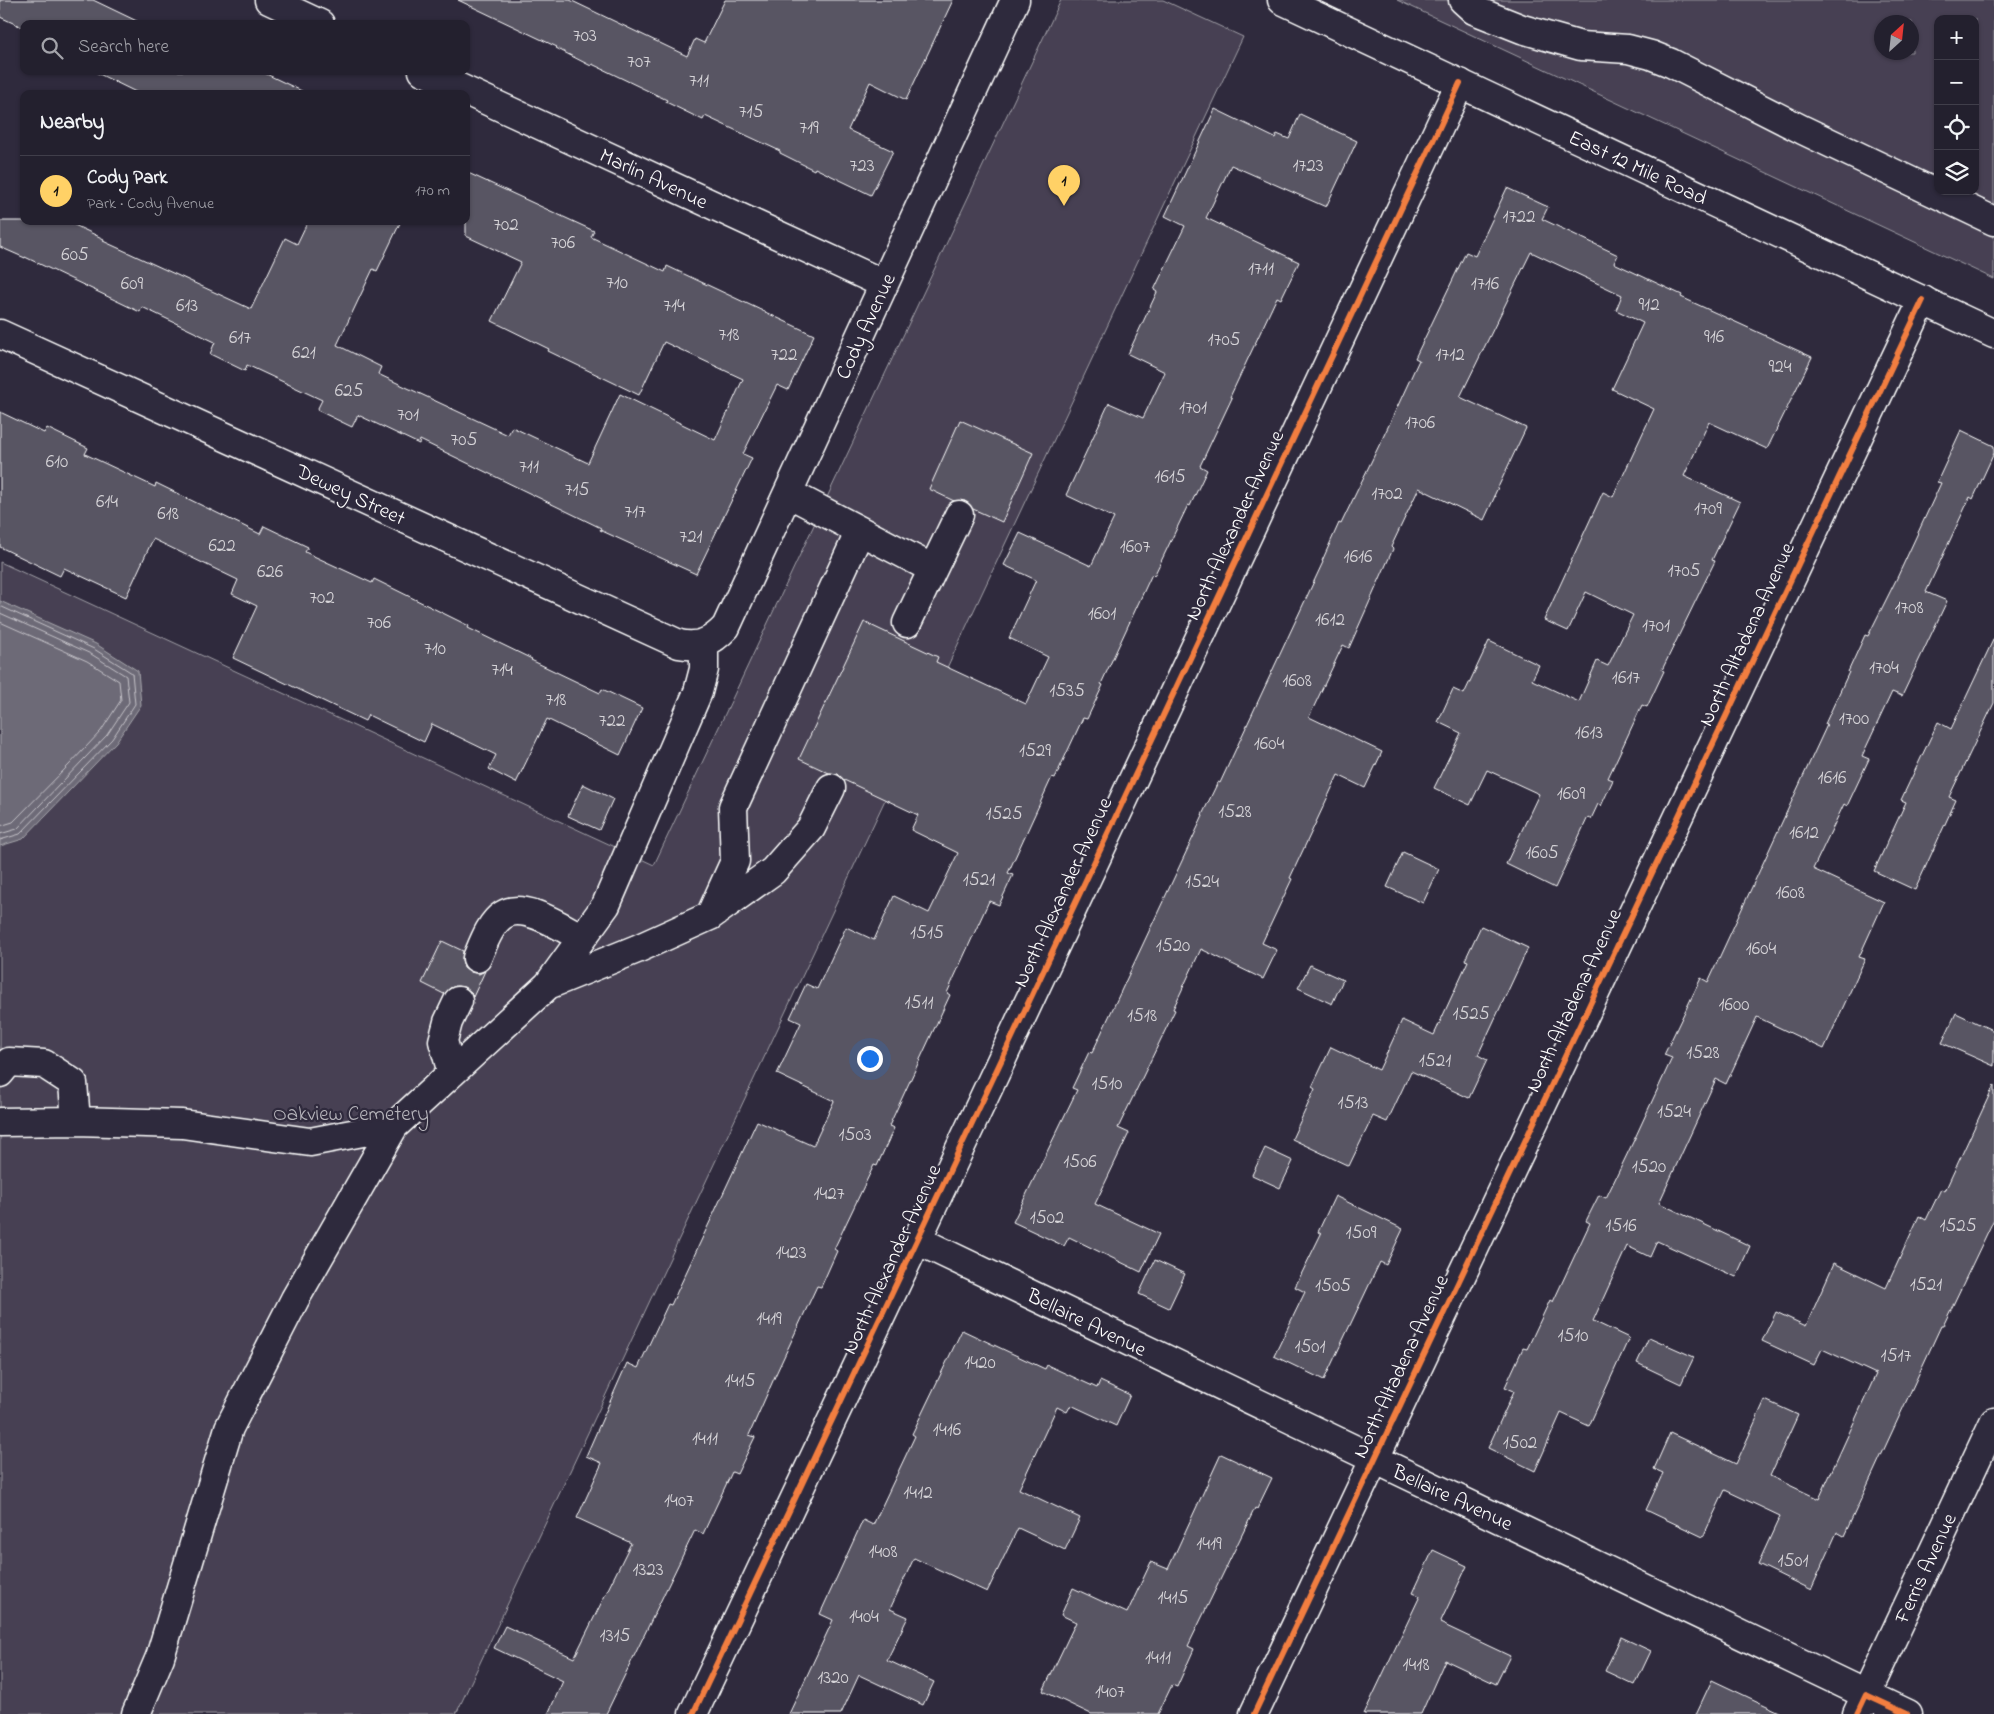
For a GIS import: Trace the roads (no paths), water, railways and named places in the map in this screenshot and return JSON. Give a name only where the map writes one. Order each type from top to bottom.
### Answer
[{"type":"street","points":[[269,0],[312,20]]},
{"type":"street","name":"Cody Avenue","points":[[704,644],[715,638],[726,627],[1015,0]]},
{"type":"street","name":"East 12 Mile Road","points":[[1282,0],[1994,334]]},
{"type":"street","points":[[1463,0],[1474,10],[1522,29],[1581,46],[1628,49],[1664,60],[1744,98],[1803,130],[1994,220]]},
{"type":"street","name":"Marlin Avenue","points":[[432,75],[464,90]]},
{"type":"street","name":"North Alexander Avenue","points":[[693,1714],[1460,83]]},
{"type":"street","name":"Marlin Avenue","points":[[470,93],[884,284]]},
{"type":"street","name":"North Altadena Avenue","points":[[1254,1714],[1922,300]]},
{"type":"street","name":"Dewey Street","points":[[0,334],[679,644],[690,646],[704,644]]},
{"type":"street","points":[[788,493],[933,569]]},
{"type":"street","points":[[907,623],[959,515]]},
{"type":"street","points":[[710,916],[735,862],[734,807],[860,531]]},
{"type":"street","points":[[136,1714],[160,1657],[229,1428],[295,1299],[394,1126],[548,986],[606,905],[698,692],[704,669],[704,644]]},
{"type":"street","points":[[548,986],[710,916],[773,871],[810,828],[831,788]]},
{"type":"street","points":[[477,958],[492,928],[503,915],[520,910],[546,918],[582,938]]},
{"type":"street","points":[[452,1073],[443,1041],[448,1022],[458,1001]]},
{"type":"street","points":[[0,1073],[9,1062],[44,1064],[73,1083],[76,1121]]},
{"type":"street","points":[[0,1122],[76,1121],[182,1124],[310,1142],[394,1126]]},
{"type":"street","name":"Bellaire Avenue","points":[[917,1240],[1374,1459],[1861,1704],[1906,1714]]},
{"type":"street","name":"Ferris Avenue","points":[[1861,1704],[1994,1422]]},
{"type":"water","points":[[0,601],[96,644],[138,671],[141,705],[116,742],[23,839],[0,846]]},
{"type":"place","name":"Cody Park","points":[[1064,206]]},
{"type":"park label","name":"Oakview Cemetery","points":[[351,1113]]}]
